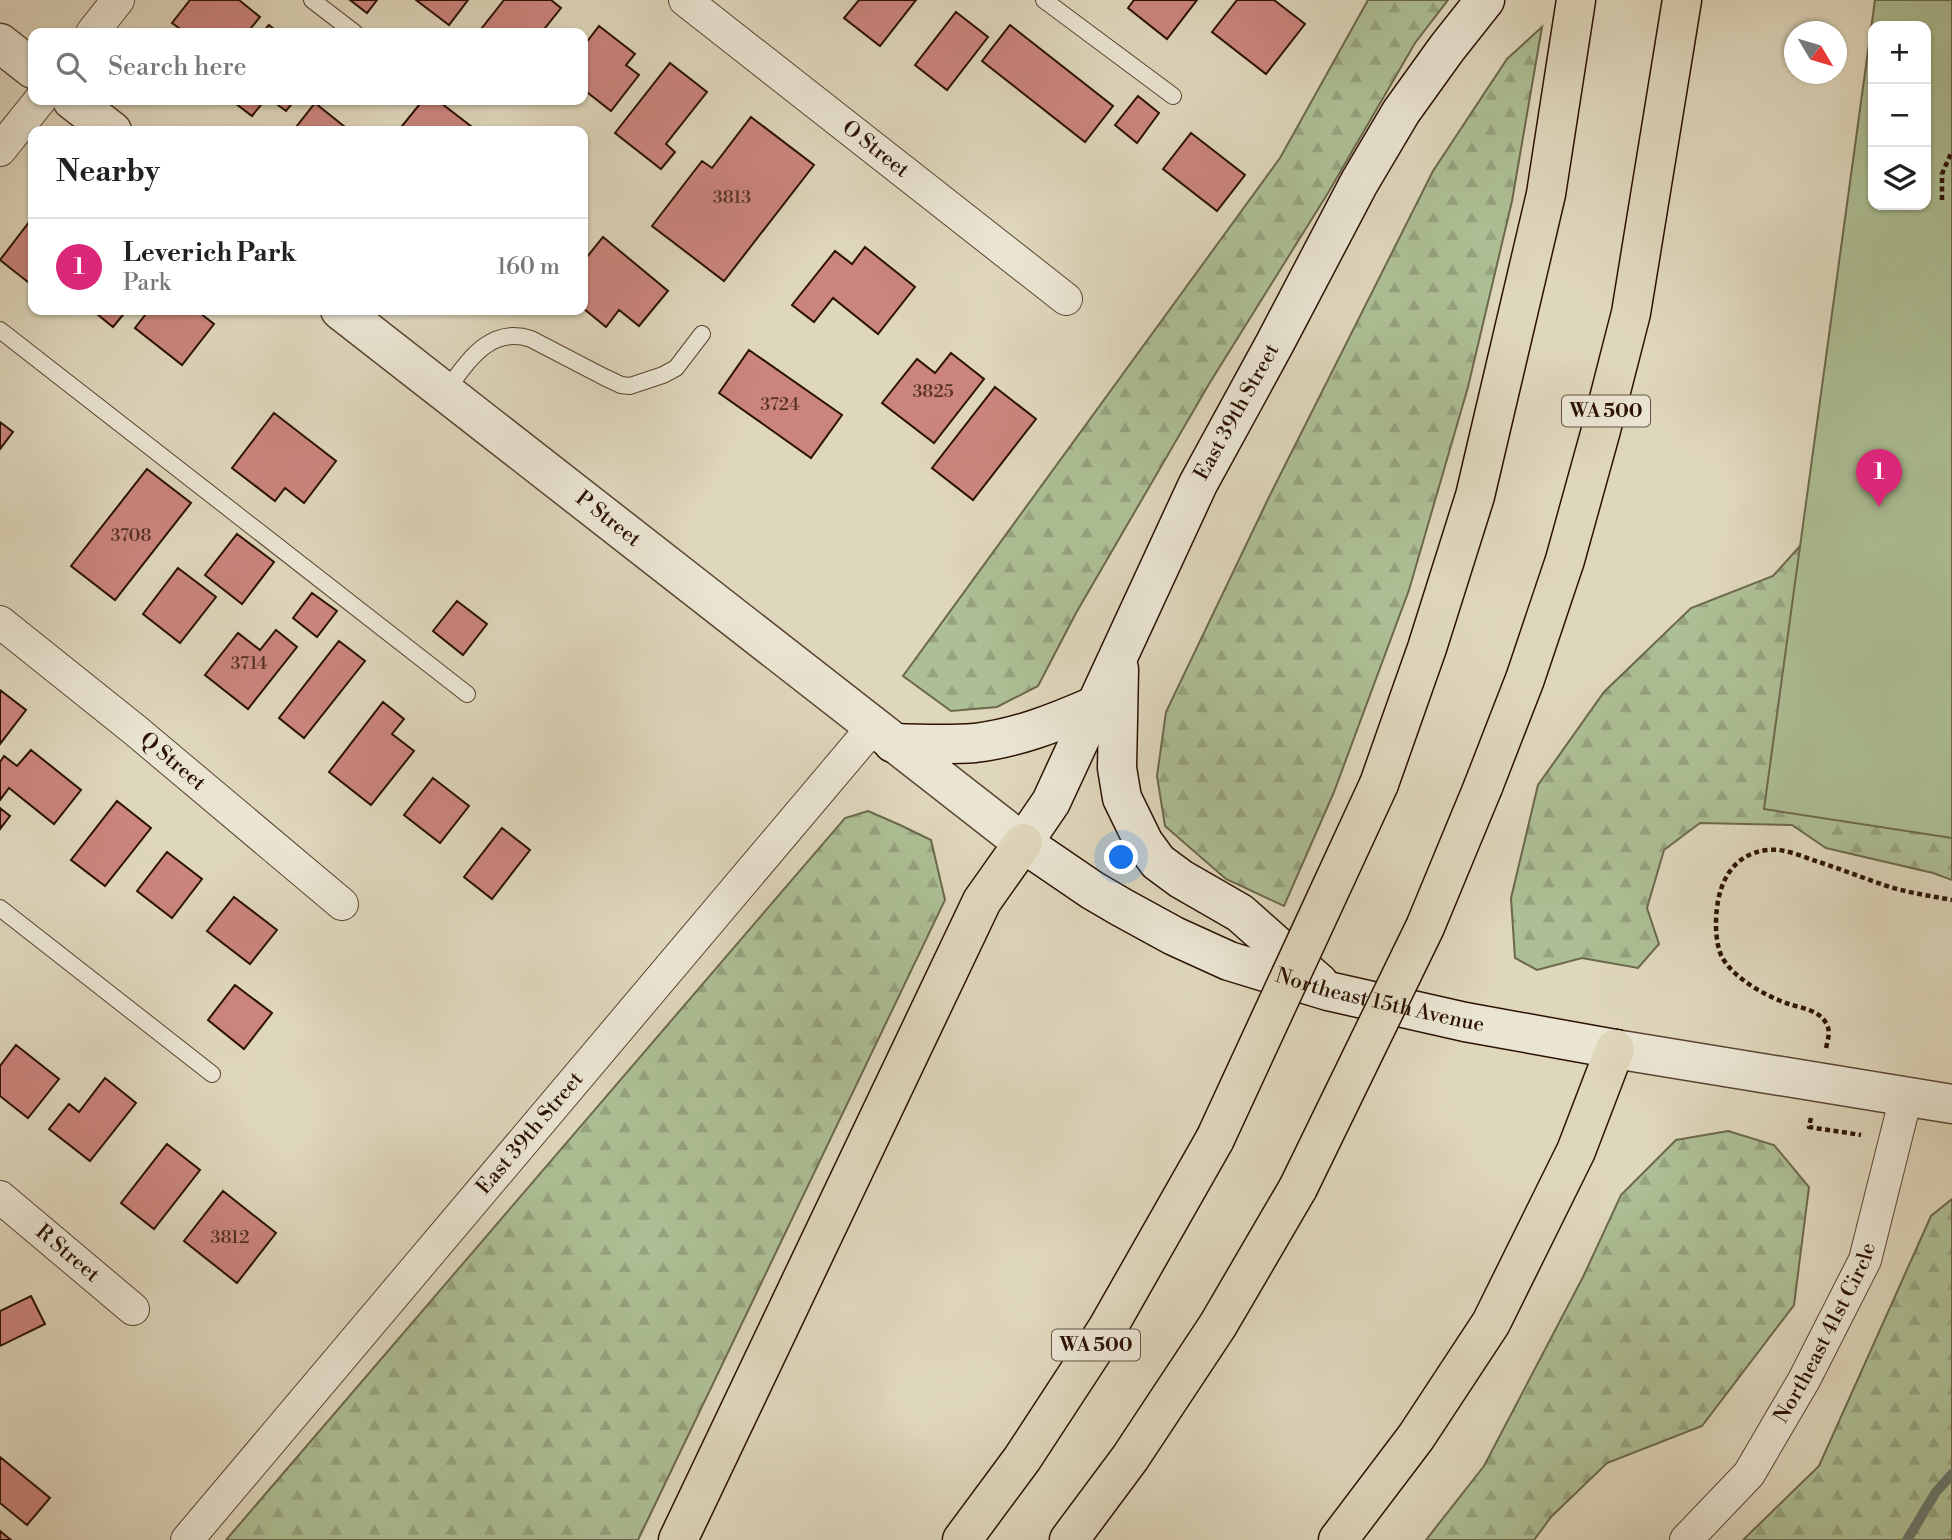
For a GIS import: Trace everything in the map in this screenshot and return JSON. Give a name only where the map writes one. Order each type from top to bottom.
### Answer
[{"type":"highway","name":"WA 500","points":[[962,1540],[1021,1459],[1107,1328],[1215,1139],[1379,784],[1427,648],[1475,496],[1546,194],[1576,0]]},
{"type":"highway","name":"WA 500","points":[[1069,1540],[1130,1458],[1218,1325],[1298,1188],[1425,928],[1483,787],[1525,679],[1565,560],[1631,313],[1680,11]]},
{"type":"highway","points":[[678,1540],[982,901],[1023,843]]},
{"type":"highway","points":[[1338,1540],[1416,1437],[1491,1323],[1576,1151],[1615,1049]]},
{"type":"main road","name":"East 39th Street","points":[[1023,843],[1051,802],[1198,484],[1359,183],[1401,112],[1485,0]]},
{"type":"main road","points":[[0,43],[28,65]]},
{"type":"main road","points":[[78,105],[106,126]]},
{"type":"main road","name":"P Street","points":[[346,315],[883,735]]},
{"type":"main road","points":[[1120,651],[1117,768],[1122,798],[1144,843],[1158,862],[1181,879],[1240,913],[1328,992]]},
{"type":"main road","points":[[883,735],[974,743],[1049,726],[1094,706]]},
{"type":"main road","name":"Northeast 15th Avenue","points":[[883,735],[1023,843],[1092,890],[1174,936],[1229,961],[1328,992],[1465,1022],[1952,1104]]},
{"type":"street","points":[[96,28],[118,0]]},
{"type":"street","name":"O Street","points":[[685,0],[1066,299]]},
{"type":"street","points":[[0,150],[36,105]]},
{"type":"street","name":"Q Street","points":[[0,622],[135,730],[342,904]]},
{"type":"street","name":"East 39th Street","points":[[187,1540],[883,735]]},
{"type":"street","name":"Northeast 41st Circle","points":[[1686,1540],[1749,1474],[1804,1380],[1866,1260],[1906,1097]]},
{"type":"street","name":"R Street","points":[[0,1197],[133,1309]]},
{"type":"lane","points":[[312,0],[348,28]]},
{"type":"lane","points":[[1044,0],[1173,96]]},
{"type":"lane","points":[[0,330],[467,694]]},
{"type":"lane","points":[[444,392],[478,350],[508,336],[518,335],[531,339],[604,377],[630,386],[676,368],[702,334]]},
{"type":"lane","points":[[0,908],[212,1074]]},
{"type":"path","points":[[1942,200],[1942,174],[1952,151]]},
{"type":"path","points":[[1826,1045],[1829,1033],[1827,1024],[1821,1017],[1751,986],[1733,971],[1722,956],[1716,938],[1716,904],[1729,870],[1748,856],[1768,850],[1788,851],[1893,888],[1952,900]]},
{"type":"path","points":[[1809,1127],[1895,1140]]},
{"type":"green space","points":[[1368,0],[1448,0],[1415,43],[1328,193],[1209,384],[1076,613],[1038,686],[997,707],[951,711],[903,676],[1280,158]]},
{"type":"green space","points":[[1875,0],[1952,0],[1952,838],[1764,809],[1868,51],[1868,210],[1931,210],[1931,21],[1872,21]]},
{"type":"green space","points":[[1542,27],[1512,201],[1468,387],[1409,590],[1334,792],[1284,906],[1226,879],[1165,826],[1157,776],[1166,712],[1269,497],[1433,171],[1507,59]]},
{"type":"green space","points":[[1952,429],[1952,880],[1933,873],[1826,848],[1792,825],[1700,823],[1664,850],[1647,908],[1659,944],[1638,968],[1582,958],[1537,970],[1515,958],[1511,898],[1538,785],[1604,692],[1691,608],[1773,576],[1826,517]]},
{"type":"green space","points":[[868,811],[931,840],[945,900],[638,1540],[226,1540],[845,818]]},
{"type":"green space","points":[[1728,1131],[1774,1145],[1809,1187],[1794,1305],[1702,1426],[1607,1463],[1551,1517],[1534,1540],[1426,1540],[1484,1466],[1583,1277],[1621,1195],[1676,1140]]},
{"type":"green space","points":[[1952,1199],[1952,1540],[1743,1540],[1819,1466],[1931,1216]]},
{"type":"building","points":[[190,0],[239,0],[260,17],[251,28],[179,28],[172,23]]},
{"type":"building","points":[[350,0],[377,0],[367,13]]},
{"type":"building","points":[[416,0],[468,0],[449,25]]},
{"type":"building","points":[[504,0],[551,0],[561,8],[545,28],[482,28]]},
{"type":"building","points":[[859,0],[916,0],[880,46],[844,18]]},
{"type":"building","points":[[1134,0],[1197,0],[1167,39],[1128,8]]},
{"type":"building","points":[[1237,0],[1274,0],[1305,24],[1266,74],[1212,32]]},
{"type":"building","points":[[956,12],[988,37],[947,90],[915,65]]},
{"type":"building","points":[[1010,25],[1113,106],[1085,142],[982,61]]},
{"type":"building","points":[[599,26],[635,54],[626,65],[639,75],[611,111],[588,93],[588,40]]},
{"type":"building","points":[[670,63],[707,92],[666,144],[675,152],[661,169],[615,133]]},
{"type":"building","points":[[1138,96],[1159,113],[1137,143],[1115,125]]},
{"type":"building","points":[[238,105],[261,105],[252,116]]},
{"type":"building","points":[[278,105],[291,105],[286,111]]},
{"type":"building","points":[[313,105],[318,105],[344,126],[297,126]]},
{"type":"building","points":[[419,105],[443,105],[471,126],[402,126]]},
{"type":"building","points":[[751,117],[814,165],[724,281],[652,226],[702,161],[712,168]]},
{"type":"building","points":[[1191,133],[1245,175],[1217,211],[1163,169]]},
{"type":"building","points":[[28,224],[28,282],[0,260]]},
{"type":"building","points":[[603,237],[668,291],[639,326],[619,310],[606,327],[588,312],[588,256]]},
{"type":"building","points":[[865,247],[915,287],[878,334],[833,298],[814,322],[792,305],[835,251],[852,264]]},
{"type":"building","points":[[98,315],[123,315],[113,327]]},
{"type":"building","points":[[145,315],[202,315],[214,324],[182,365],[135,328]]},
{"type":"building","points":[[749,350],[842,415],[811,458],[719,393]]},
{"type":"building","points":[[951,353],[984,379],[934,443],[882,403],[917,359],[935,373]]},
{"type":"building","points":[[995,387],[1036,419],[973,500],[932,468]]},
{"type":"building","points":[[274,413],[336,461],[304,503],[285,488],[275,501],[232,468]]},
{"type":"building","points":[[0,422],[13,432],[0,449]]},
{"type":"building","points":[[147,469],[191,503],[115,600],[71,566]]},
{"type":"building","points":[[237,534],[274,562],[242,604],[205,575]]},
{"type":"building","points":[[178,568],[216,597],[180,643],[143,614]]},
{"type":"building","points":[[312,593],[337,611],[317,637],[293,618]]},
{"type":"building","points":[[457,601],[487,624],[463,655],[433,631]]},
{"type":"building","points":[[276,630],[297,647],[248,709],[205,675],[238,633],[260,650]]},
{"type":"building","points":[[339,641],[365,661],[304,738],[279,718]]},
{"type":"building","points":[[0,690],[26,710],[0,744]]},
{"type":"building","points":[[383,702],[404,719],[392,734],[414,751],[371,805],[329,772]]},
{"type":"building","points":[[31,750],[81,790],[54,824],[9,788],[0,800],[0,762],[4,756],[17,766]]},
{"type":"building","points":[[433,778],[469,806],[440,843],[404,815]]},
{"type":"building","points":[[117,801],[151,828],[105,886],[71,860]]},
{"type":"building","points":[[0,808],[10,816],[0,829]]},
{"type":"building","points":[[502,828],[530,850],[492,899],[464,877]]},
{"type":"building","points":[[167,852],[202,879],[172,918],[137,891]]},
{"type":"building","points":[[234,897],[277,930],[250,964],[207,931]]},
{"type":"building","points":[[235,985],[272,1013],[244,1049],[208,1020]]},
{"type":"building","points":[[16,1045],[59,1079],[28,1118],[0,1096],[0,1066]]},
{"type":"building","points":[[105,1078],[136,1103],[90,1161],[49,1129],[69,1104],[79,1112]]},
{"type":"building","points":[[167,1144],[200,1170],[154,1229],[121,1203]]},
{"type":"building","points":[[223,1191],[276,1233],[237,1283],[184,1241]]},
{"type":"building","points":[[31,1296],[45,1324],[0,1346],[0,1311]]},
{"type":"building","points":[[0,1457],[50,1498],[27,1525],[0,1503]]},
{"type":"building","points":[[0,1531],[11,1540],[0,1540]]},
{"type":"waterway","points":[[1907,1540],[1936,1492],[1952,1474]]},
{"type":"place","name":"Leverich Park","points":[[1879,507]]}]
